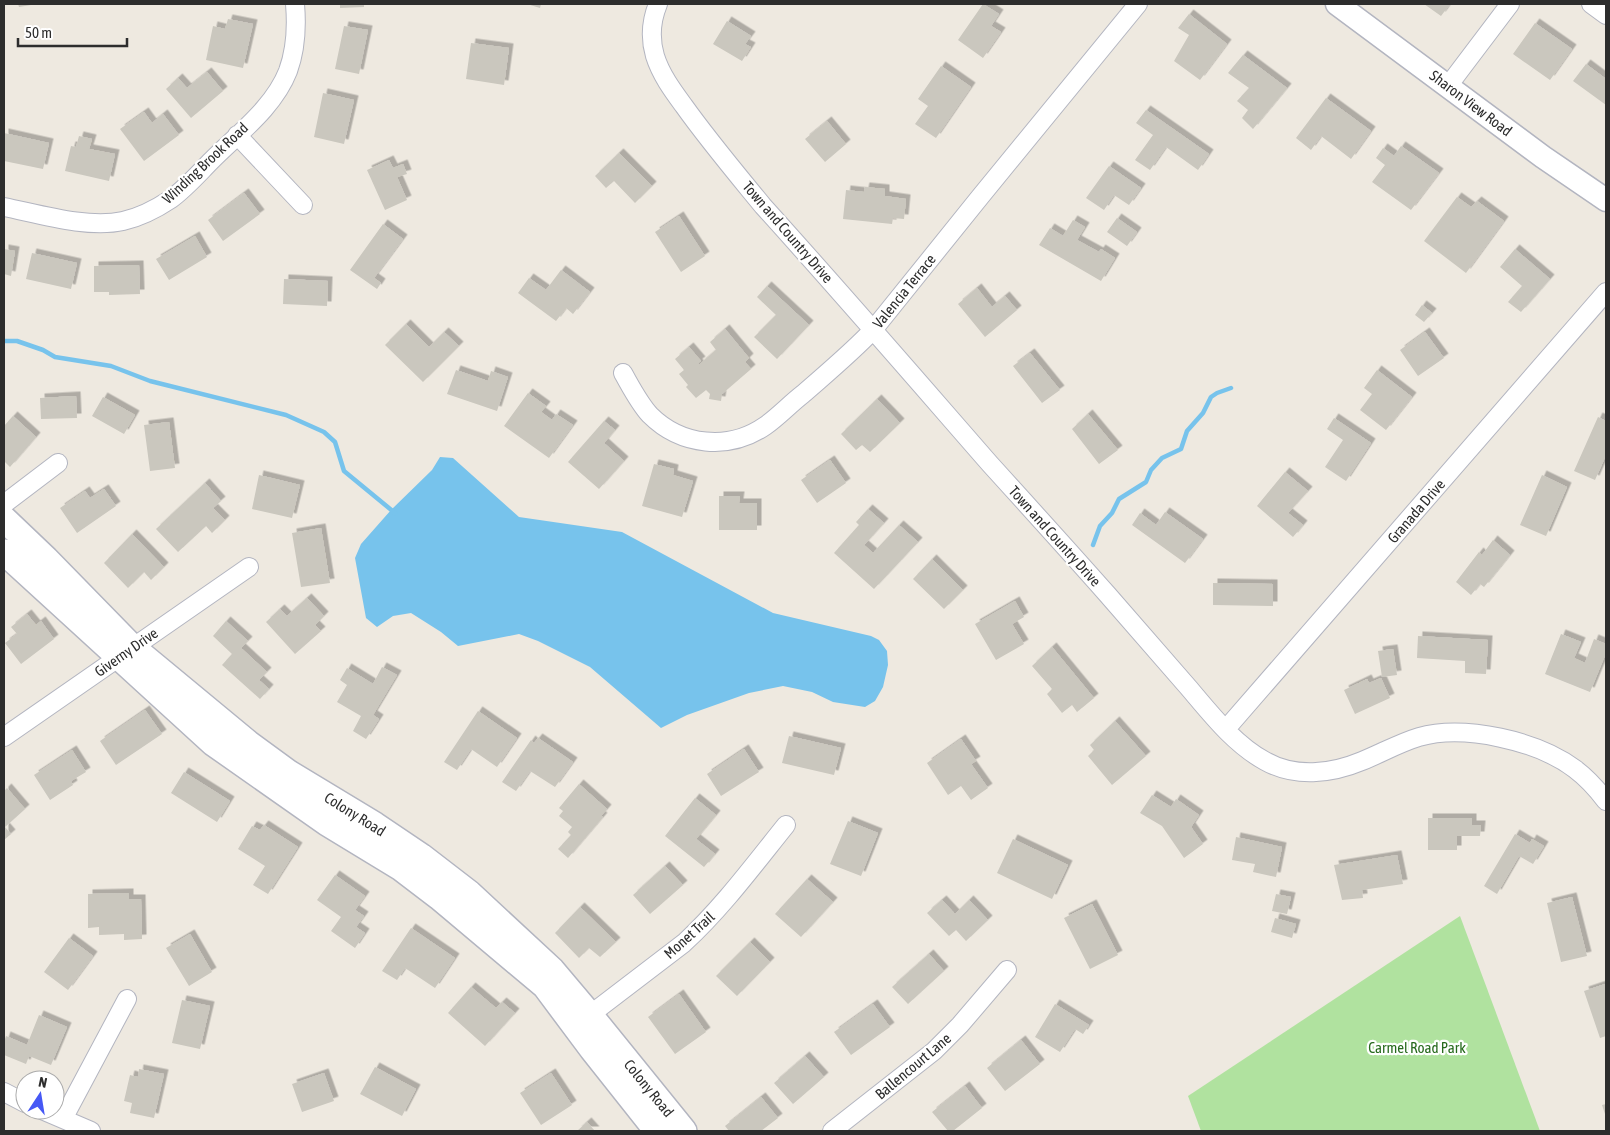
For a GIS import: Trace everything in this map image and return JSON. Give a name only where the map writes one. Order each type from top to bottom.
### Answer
[{"type":"main road","name":"Colony Road","points":[[4,520],[46,559],[126,652]]},
{"type":"main road","name":"Colony Road","points":[[4,552],[126,652],[282,768],[413,850],[469,893],[552,970],[657,1131]]},
{"type":"main road","name":"Colony Road","points":[[583,1020],[684,1131]]},
{"type":"street","name":"Winding Brook Road","points":[[4,207],[84,223],[110,223],[132,219],[149,212],[171,198],[266,107],[280,87],[288,71],[294,48],[296,4]]},
{"type":"street","name":"Town and Country Drive","points":[[658,4],[654,12],[652,38],[658,65],[668,83],[710,143],[763,206],[1226,729],[1261,759],[1276,767],[1301,773],[1342,768],[1364,761],[1395,746],[1428,735],[1473,733],[1501,737],[1545,753],[1573,767],[1588,779],[1606,801]]},
{"type":"street","name":"Valencia Terrace","points":[[623,373],[646,409],[666,428],[682,436],[698,441],[726,442],[748,436],[766,426],[857,347],[873,330],[1138,4]]},
{"type":"street","name":"Sharon View Road","points":[[1337,4],[1544,157],[1606,200]]},
{"type":"street","points":[[1448,86],[1510,4]]},
{"type":"street","points":[[1591,4],[1606,15]]},
{"type":"street","points":[[237,135],[303,206]]},
{"type":"street","name":"Granada Drive","points":[[1226,729],[1606,292]]},
{"type":"street","points":[[4,504],[58,462]]},
{"type":"street","name":"Giverny Drive","points":[[4,738],[249,567]]},
{"type":"street","name":"Monet Trail","points":[[583,1020],[684,943],[698,930],[731,893],[786,825]]},
{"type":"street","name":"Ballencourt Lane","points":[[832,1131],[934,1051],[960,1025],[1007,970]]},
{"type":"street","points":[[65,1115],[127,1000]]},
{"type":"street","points":[[65,1120],[92,1131]]},
{"type":"green space","name":"Carmel Road Park","points":[[1460,916],[1540,1131],[1201,1131],[1188,1096]]},
{"type":"water","points":[[440,457],[453,458],[519,517],[622,532],[773,613],[871,636],[879,640],[887,651],[888,665],[883,687],[875,701],[865,707],[833,702],[812,692],[783,686],[749,693],[687,715],[661,728],[590,667],[538,641],[519,634],[458,646],[441,632],[411,613],[393,616],[377,627],[366,618],[355,558],[361,544],[391,510],[432,470]]},
{"type":"building","points":[[18,4],[31,4],[31,5],[19,7]]},
{"type":"building","points":[[340,4],[364,4],[364,7],[340,8]]},
{"type":"building","points":[[527,4],[541,4],[540,8]]},
{"type":"building","points":[[983,4],[999,14],[991,26],[1001,32],[983,58],[958,40]]},
{"type":"building","points":[[1424,4],[1450,4],[1441,16]]},
{"type":"building","points":[[1189,14],[1227,44],[1200,80],[1174,61],[1189,35],[1178,28]]},
{"type":"building","points":[[228,19],[253,24],[243,68],[206,60],[213,26],[225,29]]},
{"type":"building","points":[[727,21],[751,36],[745,44],[751,47],[742,61],[713,44]]},
{"type":"building","points":[[1535,23],[1572,49],[1550,80],[1513,54]]},
{"type":"building","points":[[344,26],[368,30],[359,74],[335,69]]},
{"type":"building","points":[[471,43],[509,48],[504,85],[466,79]]},
{"type":"building","points":[[1243,55],[1287,88],[1253,129],[1242,118],[1248,110],[1237,101],[1249,88],[1228,73]]},
{"type":"building","points":[[1586,64],[1606,79],[1606,105],[1573,81]]},
{"type":"building","points":[[941,66],[971,87],[936,138],[915,124],[928,106],[918,99]]},
{"type":"building","points":[[207,72],[223,91],[191,118],[166,89],[178,78],[187,88]]},
{"type":"building","points":[[323,93],[354,100],[344,144],[314,137]]},
{"type":"building","points":[[1326,98],[1371,131],[1351,159],[1321,136],[1311,150],[1296,138]]},
{"type":"building","points":[[1146,110],[1209,154],[1198,170],[1166,147],[1150,170],[1135,160],[1153,135],[1136,123]]},
{"type":"building","points":[[144,112],[152,123],[163,114],[179,135],[144,161],[120,129]]},
{"type":"building","points":[[827,121],[846,144],[825,162],[805,139]]},
{"type":"building","points":[[4,133],[49,143],[43,169],[4,161]]},
{"type":"building","points":[[79,136],[92,139],[89,149],[115,154],[109,181],[65,171],[71,146],[76,147]]},
{"type":"building","points":[[1401,146],[1439,173],[1411,210],[1372,182],[1385,165],[1376,158],[1383,148],[1394,156]]},
{"type":"building","points":[[619,153],[652,186],[635,203],[614,181],[606,188],[595,176]]},
{"type":"building","points":[[389,160],[393,168],[403,164],[407,174],[397,177],[407,200],[385,210],[367,170]]},
{"type":"building","points":[[1109,166],[1141,188],[1129,205],[1114,195],[1104,210],[1086,198]]},
{"type":"building","points":[[865,187],[885,189],[885,196],[906,199],[904,219],[893,218],[892,224],[843,219],[846,190],[864,192]]},
{"type":"building","points":[[244,193],[260,214],[223,241],[208,220]]},
{"type":"building","points":[[1457,197],[1471,207],[1477,201],[1504,221],[1466,273],[1424,241]]},
{"type":"building","points":[[679,216],[705,256],[681,272],[655,232]]},
{"type":"building","points":[[1117,218],[1137,232],[1127,246],[1107,232]]},
{"type":"building","points":[[1073,220],[1085,227],[1077,240],[1099,252],[1101,249],[1115,258],[1101,281],[1039,245],[1050,228],[1063,236]]},
{"type":"building","points":[[383,224],[403,239],[374,278],[381,283],[377,289],[350,270]]},
{"type":"building","points":[[195,236],[207,257],[169,280],[156,259]]},
{"type":"building","points":[[4,249],[15,251],[11,276],[4,274]]},
{"type":"building","points":[[1515,249],[1550,279],[1521,312],[1508,302],[1522,286],[1500,267]]},
{"type":"building","points":[[32,253],[77,263],[71,289],[26,279]]},
{"type":"building","points":[[139,265],[140,294],[109,295],[109,292],[94,292],[94,266]]},
{"type":"building","points":[[561,270],[590,292],[573,314],[566,308],[556,321],[518,293],[529,278],[546,290]]},
{"type":"building","points":[[284,279],[328,281],[327,306],[283,304]]},
{"type":"building","points":[[767,286],[809,325],[777,359],[754,337],[776,315],[757,297]]},
{"type":"building","points":[[977,288],[992,307],[1005,296],[1017,310],[985,337],[958,304]]},
{"type":"building","points":[[1422,305],[1432,313],[1424,322],[1415,315]]},
{"type":"building","points":[[406,324],[429,347],[444,332],[459,346],[423,382],[385,345]]},
{"type":"building","points":[[725,329],[749,358],[745,362],[751,369],[722,394],[721,401],[709,399],[710,394],[706,390],[696,398],[686,387],[688,385],[679,374],[684,370],[675,359],[689,347],[701,361],[698,363],[699,365],[716,350],[710,342]]},
{"type":"building","points":[[1425,332],[1444,358],[1418,376],[1400,350]]},
{"type":"building","points":[[1030,353],[1060,390],[1042,403],[1013,366]]},
{"type":"building","points":[[456,370],[488,381],[491,371],[508,377],[497,411],[447,394]]},
{"type":"building","points":[[1377,370],[1412,397],[1386,430],[1360,410],[1372,394],[1364,388]]},
{"type":"building","points":[[528,393],[546,406],[541,412],[552,420],[556,414],[573,425],[549,458],[504,426]]},
{"type":"building","points":[[76,396],[77,418],[41,419],[40,398]]},
{"type":"building","points":[[103,397],[135,415],[124,434],[92,416]]},
{"type":"building","points":[[877,399],[900,423],[870,452],[862,445],[856,450],[841,434]]},
{"type":"building","points":[[1088,414],[1118,450],[1099,464],[1072,429]]},
{"type":"building","points":[[13,416],[36,437],[10,467],[4,461],[4,426]]},
{"type":"building","points":[[1598,417],[1606,421],[1606,455],[1595,480],[1574,471]]},
{"type":"building","points":[[1334,418],[1371,443],[1346,481],[1325,467],[1343,440],[1327,429]]},
{"type":"building","points":[[604,421],[615,430],[604,443],[624,461],[599,489],[568,462]]},
{"type":"building","points":[[169,422],[175,468],[150,471],[144,425]]},
{"type":"building","points":[[830,460],[846,483],[817,503],[801,480]]},
{"type":"building","points":[[654,464],[674,469],[673,475],[693,481],[682,517],[642,506]]},
{"type":"building","points":[[1285,472],[1308,491],[1288,513],[1303,525],[1293,537],[1257,506]]},
{"type":"building","points":[[259,475],[300,485],[292,518],[252,509]]},
{"type":"building","points":[[1542,475],[1567,487],[1546,536],[1520,525]]},
{"type":"building","points":[[205,483],[221,501],[213,508],[225,520],[212,533],[206,526],[178,552],[156,529]]},
{"type":"building","points":[[104,489],[116,506],[77,533],[60,508],[85,491],[90,498]]},
{"type":"building","points":[[719,496],[740,496],[739,503],[757,503],[757,530],[719,530]]},
{"type":"building","points":[[868,509],[884,523],[864,545],[873,553],[899,525],[918,542],[874,589],[834,553],[859,525],[856,522]]},
{"type":"building","points":[[1165,512],[1203,539],[1185,563],[1132,525],[1140,513],[1156,525]]},
{"type":"building","points":[[321,528],[330,583],[301,587],[292,533]]},
{"type":"building","points":[[132,534],[164,567],[151,580],[144,572],[128,588],[104,563]]},
{"type":"building","points":[[1493,540],[1510,555],[1484,587],[1480,584],[1471,595],[1456,582],[1479,552],[1482,555]]},
{"type":"building","points":[[932,559],[963,590],[944,609],[913,579]]},
{"type":"building","points":[[1213,583],[1273,584],[1273,606],[1213,605]]},
{"type":"building","points":[[307,598],[324,616],[315,625],[321,631],[295,654],[266,622],[280,609],[287,616]]},
{"type":"building","points":[[1015,601],[1024,617],[1012,624],[1024,644],[996,660],[975,624]]},
{"type":"building","points":[[27,614],[36,625],[41,621],[54,639],[21,664],[5,643],[17,634],[11,627]]},
{"type":"building","points":[[226,621],[248,641],[241,648],[267,672],[259,680],[269,689],[260,699],[222,665],[232,654],[213,636]]},
{"type":"building","points":[[1561,634],[1581,642],[1574,658],[1585,663],[1594,639],[1606,644],[1606,653],[1590,692],[1545,674]]},
{"type":"building","points":[[1418,636],[1488,640],[1486,674],[1465,673],[1465,661],[1417,658]]},
{"type":"building","points":[[1052,647],[1094,698],[1077,712],[1072,705],[1062,713],[1047,694],[1052,689],[1032,666]]},
{"type":"building","points":[[1393,649],[1397,675],[1382,677],[1378,651]]},
{"type":"building","points":[[382,667],[397,675],[373,715],[379,719],[366,739],[353,731],[361,716],[337,702],[347,685],[340,680],[347,668],[373,684]]},
{"type":"building","points":[[1381,678],[1390,698],[1355,714],[1344,690],[1367,679],[1369,683]]},
{"type":"building","points":[[145,710],[162,734],[116,765],[100,741]]},
{"type":"building","points":[[478,711],[517,738],[497,767],[471,749],[457,770],[444,762]]},
{"type":"building","points":[[1115,721],[1146,756],[1112,785],[1088,756],[1094,750],[1090,745]]},
{"type":"building","points":[[789,736],[841,748],[834,775],[782,763]]},
{"type":"building","points":[[538,738],[573,762],[555,787],[530,771],[516,791],[502,782],[531,740],[534,743]]},
{"type":"building","points":[[961,739],[976,761],[971,764],[988,788],[971,800],[961,786],[948,795],[927,763]]},
{"type":"building","points":[[744,749],[759,772],[721,796],[707,774]]},
{"type":"building","points":[[72,750],[86,772],[71,781],[73,785],[50,800],[34,775]]},
{"type":"building","points":[[184,772],[230,801],[217,822],[171,793]]},
{"type":"building","points":[[579,784],[607,809],[601,816],[603,817],[568,858],[558,849],[571,835],[568,832],[572,827],[559,816],[563,811],[559,808]]},
{"type":"building","points":[[7,788],[25,809],[5,827],[11,834],[4,840],[4,791]]},
{"type":"building","points":[[1152,795],[1171,807],[1176,799],[1199,815],[1191,827],[1203,844],[1184,858],[1162,826],[1140,813]]},
{"type":"building","points":[[695,798],[716,815],[696,839],[715,854],[704,867],[665,836]]},
{"type":"building","points":[[1428,818],[1472,818],[1472,825],[1481,825],[1480,836],[1457,836],[1457,850],[1428,850]]},
{"type":"building","points":[[848,821],[878,833],[861,876],[830,864]]},
{"type":"building","points":[[264,825],[298,847],[268,894],[253,885],[265,866],[238,849],[252,826],[260,830]]},
{"type":"building","points":[[1515,834],[1530,843],[1532,839],[1544,846],[1533,864],[1519,856],[1497,894],[1484,886]]},
{"type":"building","points":[[1236,837],[1282,847],[1276,877],[1253,872],[1255,864],[1232,860]]},
{"type":"building","points":[[1013,839],[1068,865],[1052,899],[997,873]]},
{"type":"building","points":[[1397,855],[1403,884],[1362,890],[1363,898],[1342,900],[1334,865]]},
{"type":"building","points":[[665,866],[683,885],[650,914],[633,895]]},
{"type":"building","points":[[335,875],[365,896],[355,910],[364,916],[356,927],[365,933],[355,948],[331,931],[341,917],[317,900]]},
{"type":"building","points":[[807,879],[833,902],[801,937],[775,914]]},
{"type":"building","points":[[129,893],[129,899],[141,899],[142,939],[124,940],[124,934],[99,935],[99,927],[88,928],[88,894]]},
{"type":"building","points":[[1276,894],[1291,897],[1287,914],[1272,911]]},
{"type":"building","points":[[1572,897],[1587,956],[1561,962],[1547,903]]},
{"type":"building","points":[[942,900],[955,914],[969,900],[988,920],[966,941],[956,930],[949,936],[927,913]]},
{"type":"building","points":[[1092,904],[1118,955],[1090,969],[1064,918]]},
{"type":"building","points":[[580,907],[616,942],[600,957],[589,948],[579,958],[555,933]]},
{"type":"building","points":[[1275,918],[1296,924],[1292,938],[1271,932]]},
{"type":"building","points":[[411,928],[455,958],[435,988],[405,968],[397,980],[382,971]]},
{"type":"building","points":[[190,934],[212,972],[189,986],[166,948]]},
{"type":"building","points":[[69,938],[93,956],[68,990],[44,972]]},
{"type":"building","points":[[750,942],[770,962],[737,996],[716,976]]},
{"type":"building","points":[[929,954],[944,971],[908,1004],[892,987]]},
{"type":"building","points":[[1605,984],[1606,1036],[1600,1038],[1584,991]]},
{"type":"building","points":[[471,987],[496,1008],[502,1002],[515,1013],[485,1046],[448,1013]]},
{"type":"building","points":[[679,994],[706,1032],[675,1054],[648,1017]]},
{"type":"building","points":[[182,1000],[210,1006],[200,1049],[172,1043]]},
{"type":"building","points":[[873,1004],[890,1027],[851,1055],[834,1032]]},
{"type":"building","points":[[1055,1004],[1089,1025],[1083,1034],[1075,1029],[1060,1052],[1035,1037]]},
{"type":"building","points":[[39,1015],[67,1027],[51,1065],[29,1056],[26,1064],[4,1055],[6,1036],[27,1045]]},
{"type":"building","points":[[1021,1040],[1040,1064],[1005,1091],[987,1068]]},
{"type":"building","points":[[805,1056],[824,1077],[793,1104],[774,1083]]},
{"type":"building","points":[[375,1067],[416,1089],[402,1116],[360,1094]]},
{"type":"building","points":[[139,1069],[164,1074],[154,1118],[130,1113],[132,1103],[124,1101],[130,1075],[138,1077]]},
{"type":"building","points":[[324,1073],[334,1101],[302,1112],[292,1084]]},
{"type":"building","points":[[551,1073],[572,1105],[541,1125],[520,1093]]},
{"type":"building","points":[[965,1086],[982,1108],[953,1131],[948,1131],[932,1112]]},
{"type":"building","points":[[761,1097],[778,1118],[761,1131],[729,1131],[725,1126]]},
{"type":"building","points":[[1606,1104],[1606,1117],[1602,1105]]},
{"type":"building","points":[[587,1122],[595,1131],[577,1131]]},
{"type":"waterway","points":[[4,341],[17,341],[43,350],[55,357],[111,366],[150,381],[286,415],[324,432],[335,442],[344,471],[395,513]]},
{"type":"waterway","points":[[1093,545],[1100,526],[1112,513],[1119,499],[1146,482],[1151,470],[1162,458],[1181,449],[1187,431],[1203,413],[1211,397],[1231,388]]}]
